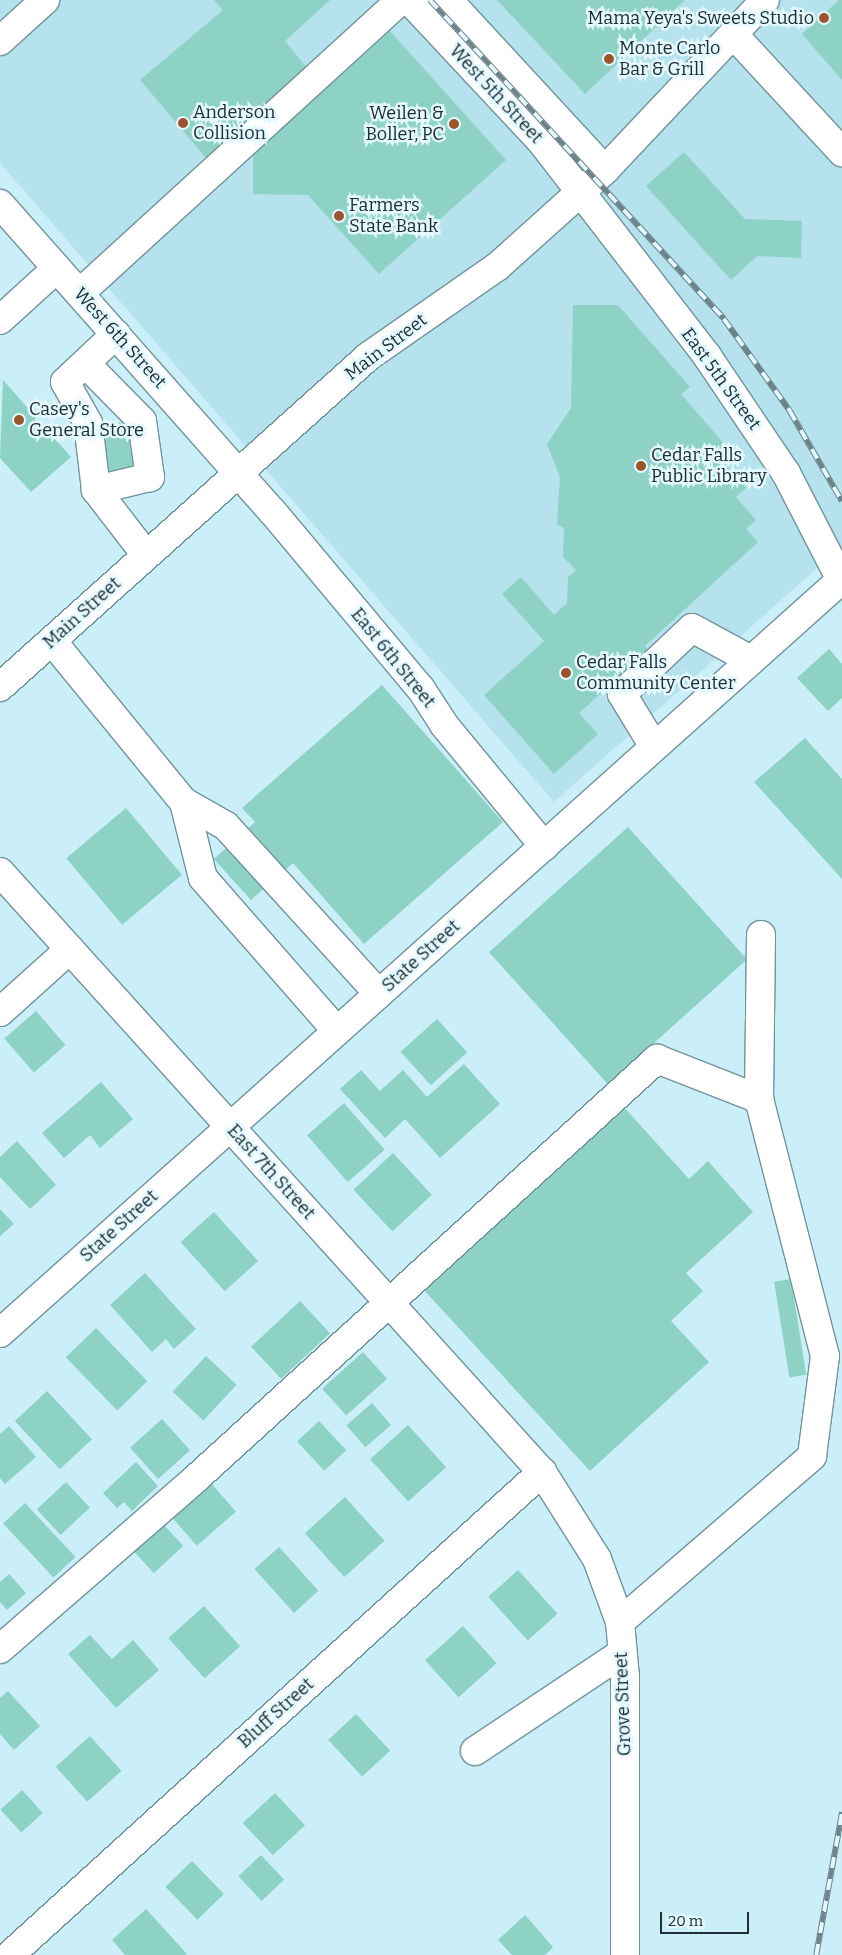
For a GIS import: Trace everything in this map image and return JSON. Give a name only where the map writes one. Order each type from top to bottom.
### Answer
[{"type":"street","points":[[0,41],[45,0]]},
{"type":"street","points":[[80,293],[401,0]]},
{"type":"street","name":"West 5th Street","points":[[409,0],[540,142],[580,192]]},
{"type":"street","name":"West 5th Street","points":[[448,0],[605,170]]},
{"type":"street","name":"Main Street","points":[[0,687],[369,356],[498,266],[605,170],[765,0]]},
{"type":"street","points":[[733,34],[842,152]]},
{"type":"street","name":"East 5th Street","points":[[580,192],[752,418],[786,473],[842,579]]},
{"type":"street","name":"West 6th Street","points":[[0,204],[239,473]]},
{"type":"street","points":[[0,320],[57,268]]},
{"type":"street","points":[[116,334],[86,364],[64,382],[88,423],[96,490],[146,555]]},
{"type":"street","points":[[86,364],[142,421],[150,477],[96,490]]},
{"type":"street","name":"East 6th Street","points":[[239,473],[421,689],[445,726],[544,846]]},
{"type":"street","name":"State Street","points":[[0,1333],[544,846],[654,745],[842,579]]},
{"type":"street","points":[[654,745],[622,694],[692,628],[752,660]]},
{"type":"street","points":[[52,641],[184,802],[226,826],[379,994]]},
{"type":"street","points":[[184,802],[203,878],[337,1031]]},
{"type":"street","name":"East 7th Street","points":[[0,872],[542,1472]]},
{"type":"street","points":[[620,1622],[812,1456],[825,1356],[759,1099],[762,935]]},
{"type":"street","points":[[0,1012],[70,949]]},
{"type":"street","points":[[0,1649],[192,1482],[388,1301],[657,1059],[759,1099]]},
{"type":"street","name":"Grove Street","points":[[542,1472],[598,1559],[620,1622],[622,1653],[625,1955]]},
{"type":"street","name":"Bluff Street","points":[[10,1955],[542,1472]]},
{"type":"street","points":[[475,1751],[622,1653]]},
{"type":"shaded area","points":[[0,0],[842,0],[842,546],[554,802],[0,163]]},
{"type":"building","points":[[214,0],[330,0],[285,41],[313,75],[213,166],[140,80],[223,10]]},
{"type":"building","points":[[497,0],[685,0],[585,94]]},
{"type":"building","points":[[839,0],[842,0],[842,80],[802,34]]},
{"type":"building","points":[[390,31],[506,160],[379,274],[308,195],[253,194],[253,155]]},
{"type":"building","points":[[684,152],[745,219],[802,221],[801,258],[757,256],[731,280],[646,186]]},
{"type":"building","name":"Cedar Falls Public Library","points":[[573,305],[618,305],[690,387],[681,394],[726,446],[717,454],[746,488],[736,497],[756,520],[746,529],[758,542],[645,646],[649,651],[579,713],[598,734],[554,774],[484,695],[544,641],[502,594],[521,577],[554,615],[567,603],[568,577],[576,570],[563,557],[564,528],[557,524],[560,477],[547,444],[571,408]]},
{"type":"building","name":"Casey's General Store","points":[[3,380],[71,457],[31,492],[0,458]]},
{"type":"building","name":"Casey's General Store","points":[[132,421],[139,470],[108,474],[101,425]]},
{"type":"building","points":[[829,649],[842,664],[842,698],[828,711],[797,678]]},
{"type":"building","points":[[382,685],[503,822],[364,944],[293,863],[251,900],[214,859],[255,822],[242,808]]},
{"type":"building","points":[[805,738],[842,779],[842,879],[754,782]]},
{"type":"building","points":[[126,808],[182,875],[122,925],[66,858]]},
{"type":"building","points":[[628,827],[747,959],[608,1084],[489,952]]},
{"type":"building","points":[[36,1011],[66,1045],[34,1073],[4,1039]]},
{"type":"building","points":[[437,1019],[467,1052],[431,1085],[401,1052]]},
{"type":"building","points":[[464,1064],[500,1104],[440,1158],[405,1119],[385,1138],[340,1089],[361,1070],[380,1091],[403,1070],[427,1097]]},
{"type":"building","points":[[101,1082],[133,1119],[100,1148],[90,1135],[64,1158],[42,1133]]},
{"type":"building","points":[[344,1103],[385,1150],[348,1182],[307,1135]]},
{"type":"building","points":[[622,1105],[689,1179],[708,1161],[753,1212],[686,1273],[703,1291],[671,1321],[709,1362],[590,1471],[422,1288]]},
{"type":"building","points":[[17,1141],[56,1185],[30,1209],[0,1177],[0,1157]]},
{"type":"building","points":[[393,1153],[432,1195],[392,1232],[354,1190]]},
{"type":"building","points":[[0,1209],[14,1224],[0,1236]]},
{"type":"building","points":[[214,1212],[258,1261],[225,1291],[181,1242]]},
{"type":"building","points":[[145,1273],[196,1329],[174,1349],[166,1339],[152,1352],[110,1305]]},
{"type":"building","points":[[791,1279],[806,1375],[789,1377],[774,1282]]},
{"type":"building","points":[[300,1301],[330,1333],[281,1379],[251,1347]]},
{"type":"building","points":[[96,1328],[147,1381],[117,1410],[66,1357]]},
{"type":"building","points":[[363,1352],[387,1379],[346,1416],[322,1389]]},
{"type":"building","points":[[206,1356],[237,1385],[203,1420],[173,1392]]},
{"type":"building","points":[[47,1391],[92,1439],[60,1469],[15,1421]]},
{"type":"building","points":[[372,1403],[391,1425],[365,1447],[346,1425]]},
{"type":"building","points":[[162,1419],[190,1450],[158,1479],[130,1448]]},
{"type":"building","points":[[319,1421],[346,1450],[324,1471],[297,1441]]},
{"type":"building","points":[[408,1425],[446,1467],[408,1501],[370,1459]]},
{"type":"building","points":[[9,1426],[36,1457],[5,1484],[0,1478],[0,1434]]},
{"type":"building","points":[[136,1462],[158,1486],[132,1511],[124,1502],[117,1508],[103,1493]]},
{"type":"building","points":[[66,1482],[90,1508],[61,1535],[37,1509]]},
{"type":"building","points":[[211,1483],[236,1512],[197,1546],[172,1517]]},
{"type":"building","points":[[345,1497],[384,1541],[344,1577],[305,1533]]},
{"type":"building","points":[[25,1503],[75,1557],[54,1578],[3,1523]]},
{"type":"building","points":[[160,1521],[183,1546],[154,1573],[131,1548]]},
{"type":"building","points":[[279,1547],[318,1591],[294,1613],[254,1569]]},
{"type":"building","points":[[518,1570],[557,1614],[528,1641],[488,1597]]},
{"type":"building","points":[[9,1574],[26,1593],[7,1610],[0,1602],[0,1582]]},
{"type":"building","points":[[204,1606],[240,1646],[204,1678],[168,1638]]},
{"type":"building","points":[[463,1626],[496,1663],[459,1697],[425,1660]]},
{"type":"building","points":[[90,1635],[112,1659],[133,1640],[159,1670],[116,1708],[68,1654]]},
{"type":"building","points":[[8,1691],[40,1726],[14,1750],[0,1734],[0,1698]]},
{"type":"building","points":[[356,1714],[390,1751],[362,1776],[328,1740]]},
{"type":"building","points":[[90,1736],[121,1771],[87,1802],[56,1767]]},
{"type":"building","points":[[22,1790],[43,1813],[21,1832],[0,1809]]},
{"type":"building","points":[[275,1793],[305,1825],[273,1855],[243,1823]]},
{"type":"building","points":[[261,1855],[284,1880],[262,1901],[238,1876]]},
{"type":"building","points":[[192,1861],[224,1894],[197,1920],[165,1887]]},
{"type":"building","points":[[146,1909],[186,1955],[125,1955],[112,1940]]},
{"type":"building","points":[[525,1915],[553,1947],[545,1955],[512,1955],[498,1940]]},
{"type":"railway","points":[[430,0],[724,319],[790,411],[842,501]]},
{"type":"railway","points":[[816,1955],[842,1812]]},
{"type":"place","name":"Mama Yeya's Sweets Studio","points":[[824,18]]},
{"type":"place","name":"Monte Carlo Bar & Grill","points":[[609,59]]},
{"type":"place","name":"Anderson Collision","points":[[183,123]]},
{"type":"place","name":"Weilen & Boller, PC","points":[[454,124]]},
{"type":"place","name":"Farmers State Bank","points":[[339,216]]},
{"type":"place","name":"Casey's General Store","points":[[19,420]]},
{"type":"place","name":"Cedar Falls Public Library","points":[[641,466]]},
{"type":"place","name":"Cedar Falls Community Center","points":[[566,673]]}]
